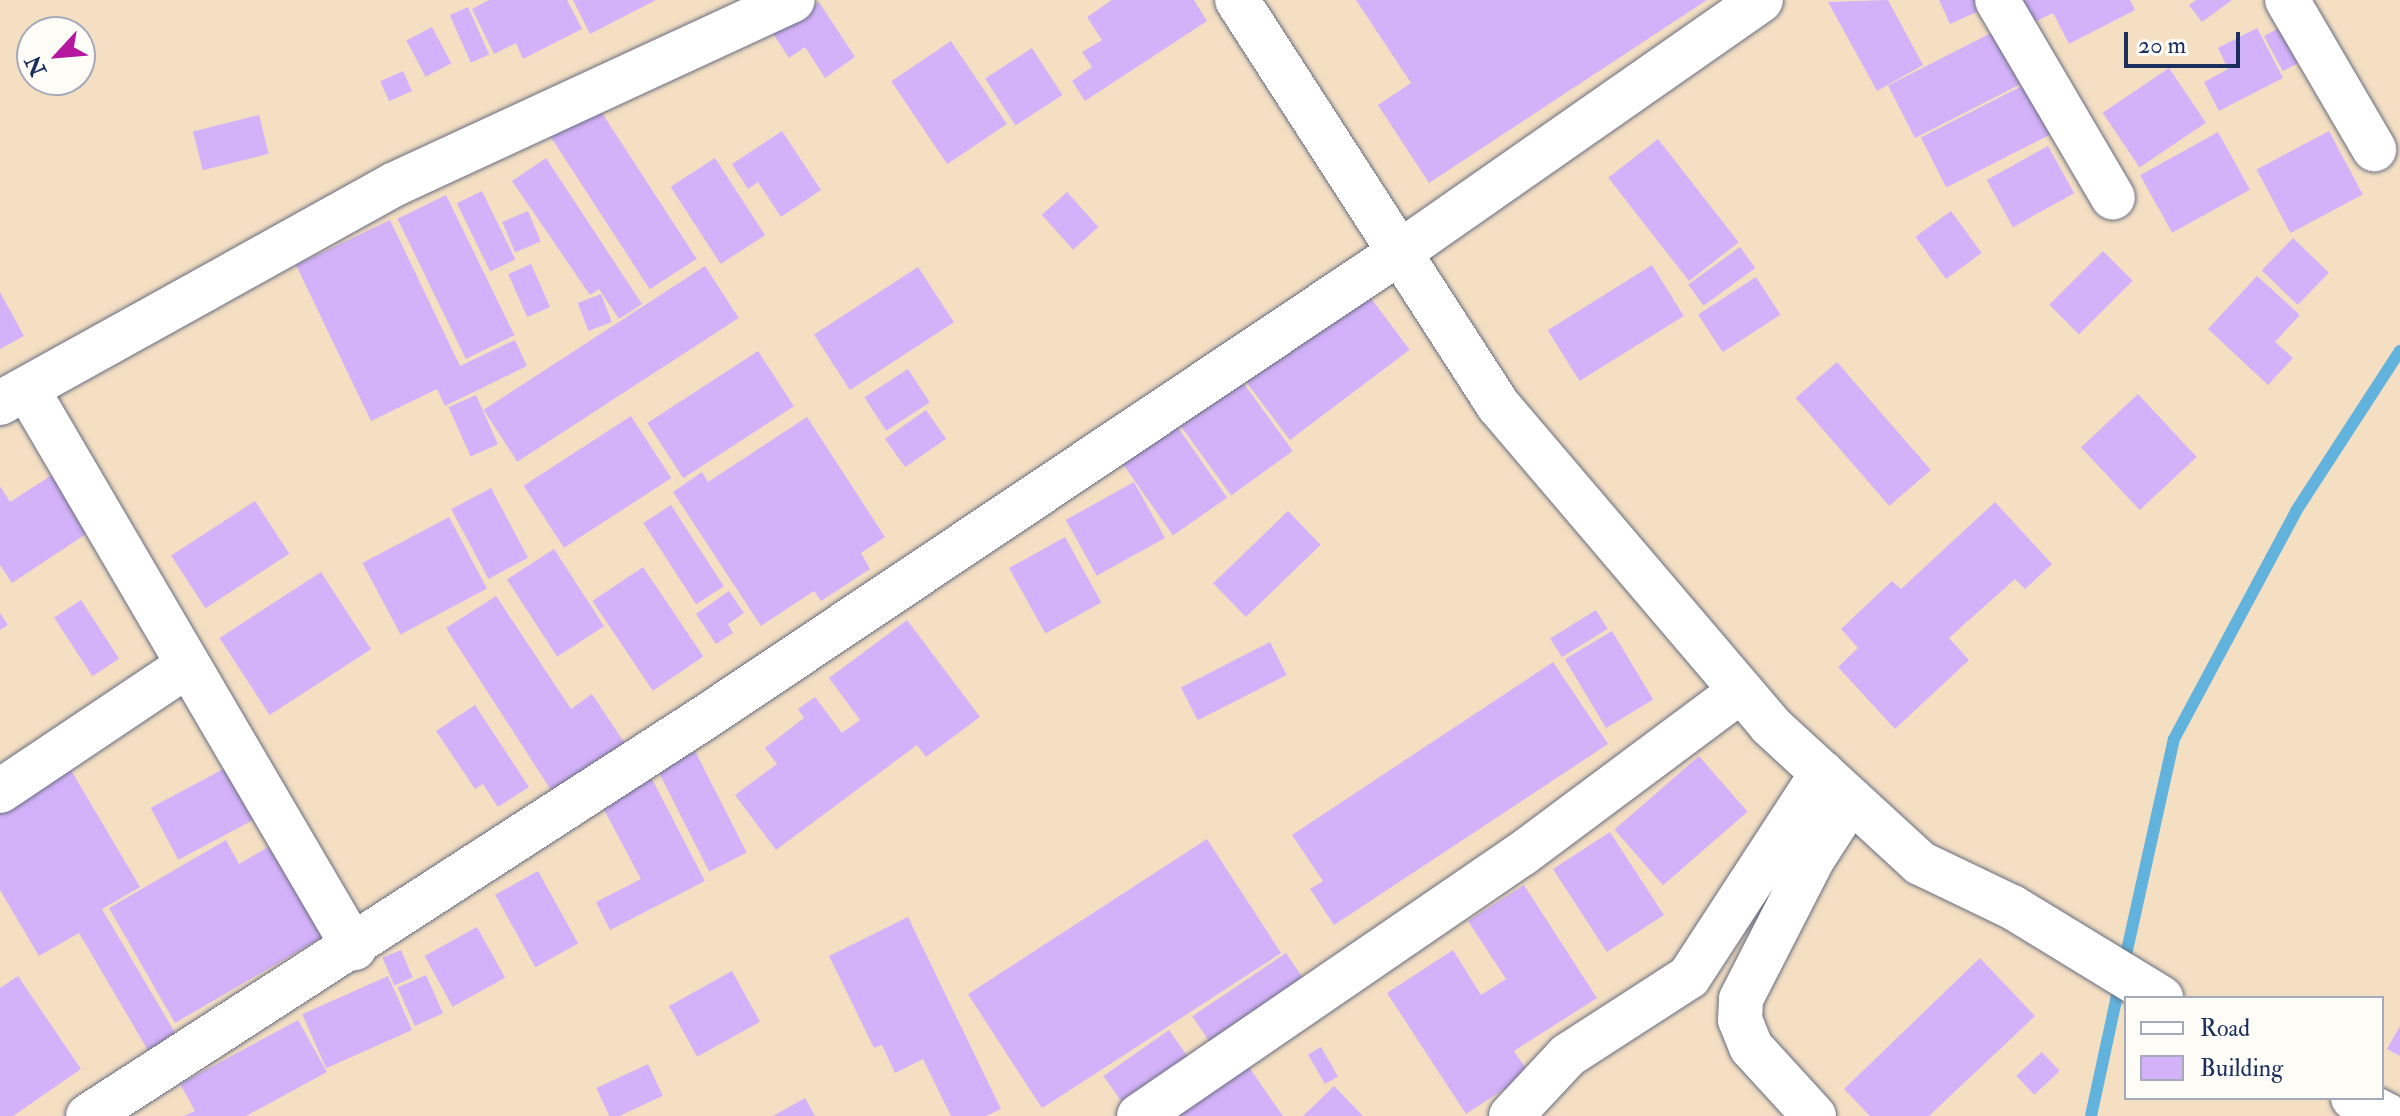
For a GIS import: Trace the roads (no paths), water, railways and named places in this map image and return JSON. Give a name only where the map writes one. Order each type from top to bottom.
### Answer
[{"type":"street","points":[[354,948],[188,665],[14,396],[395,184],[793,0]]},
{"type":"street","points":[[1237,0],[1498,405],[1741,691],[1836,786],[1920,863],[2012,907],[2158,996]]},
{"type":"street","points":[[88,1116],[354,948],[1400,252],[1761,0]]},
{"type":"street","points":[[1997,0],[2113,198]]},
{"type":"street","points":[[2287,0],[2374,149]]},
{"type":"street","points":[[0,791],[188,665]]},
{"type":"street","points":[[1139,1116],[1522,854],[1741,691]]},
{"type":"street","points":[[1511,1116],[1568,1055],[1689,977],[1836,786]]},
{"type":"street","points":[[1814,1116],[1751,1047],[1740,1020],[1741,999],[1812,860],[1836,786]]},
{"type":"street","points":[[2357,1100],[2388,1116]]},
{"type":"waterway","points":[[2124,964],[2174,739],[2296,511],[2400,351]]},
{"type":"waterway","points":[[2091,1116],[2120,982]]}]
